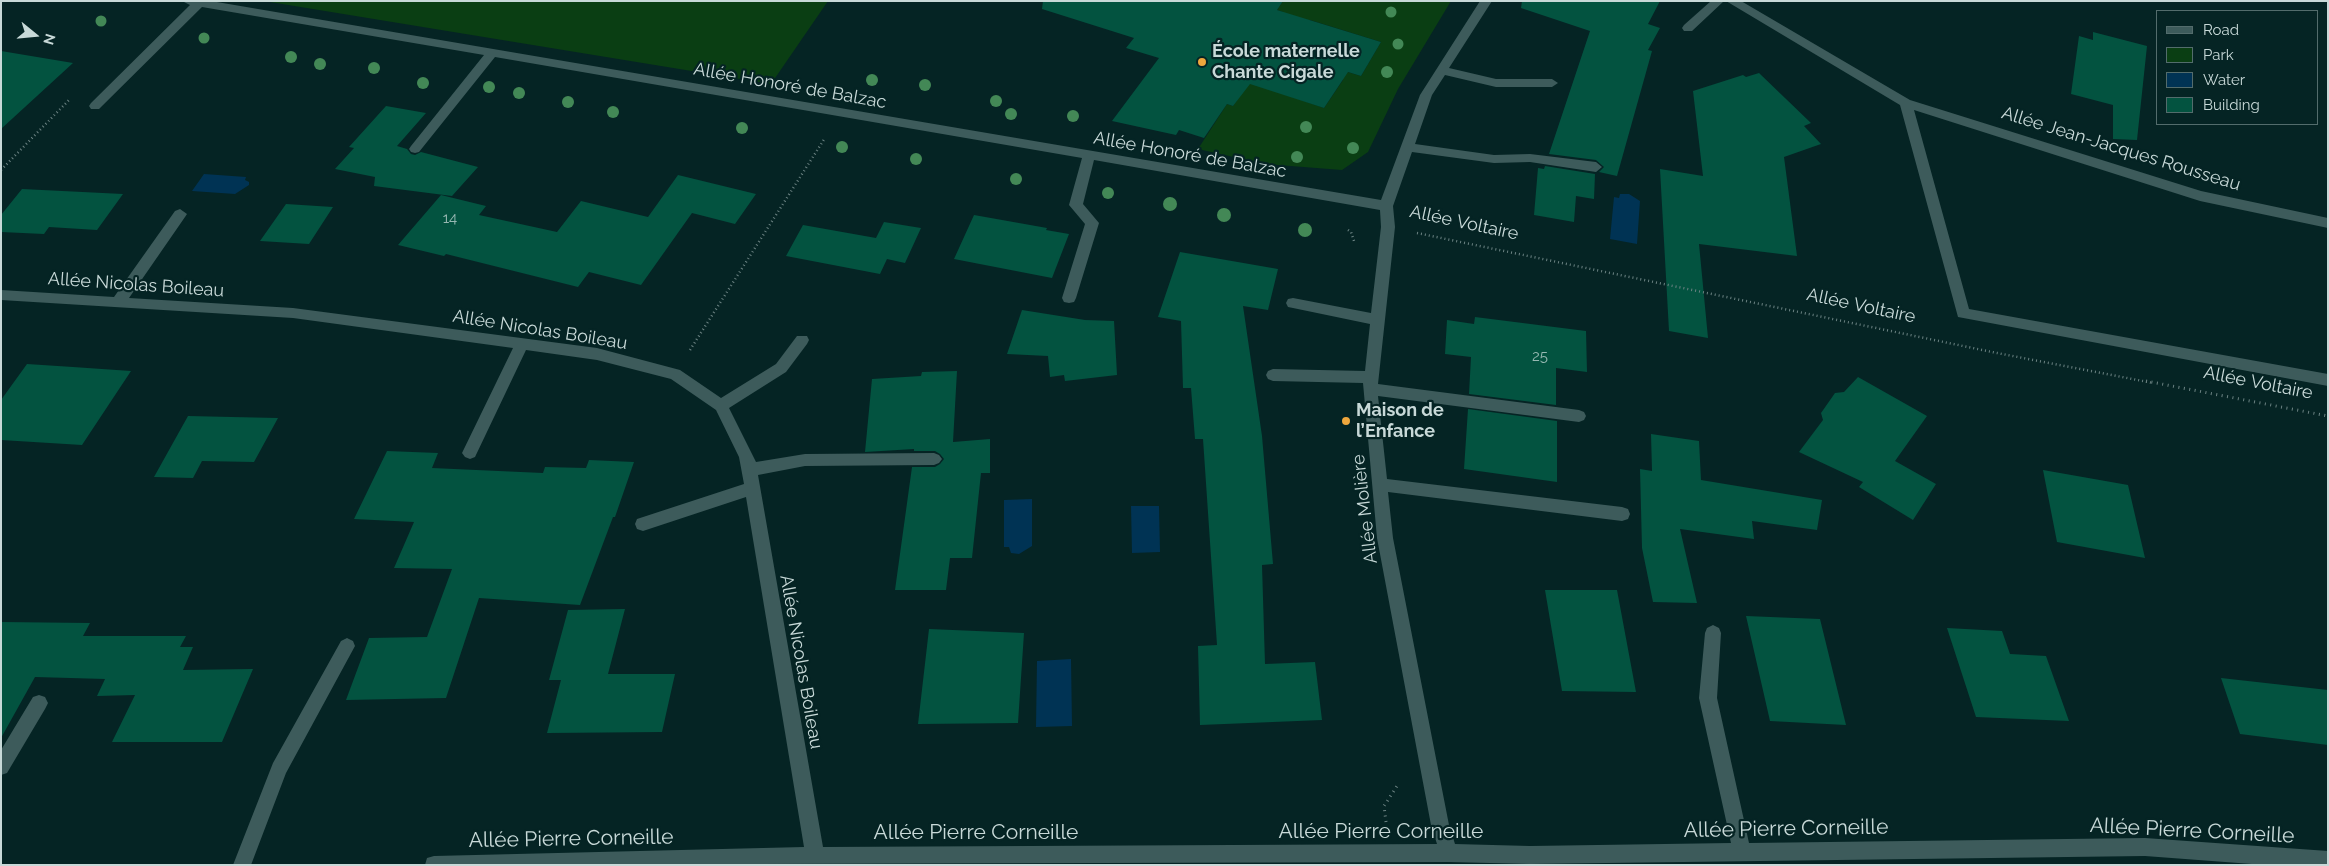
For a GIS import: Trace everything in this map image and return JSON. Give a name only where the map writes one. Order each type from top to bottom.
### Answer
[{"type":"street","name":"Allée Molière","points":[[1449,853],[1440,824],[1385,538],[1371,383],[1388,227],[1386,206],[1426,96],[1486,1]]},
{"type":"street","points":[[1688,28],[1718,1]]},
{"type":"street","name":"Allée Jean-Jacques Rousseau","points":[[1732,1],[1906,103],[2200,196],[2328,223]]},
{"type":"street","points":[[96,106],[194,2]]},
{"type":"street","name":"Allée Honoré de Balzac","points":[[194,2],[1386,206]]},
{"type":"street","points":[[415,149],[492,53]]},
{"type":"street","points":[[1442,70],[1496,83],[1552,83]]},
{"type":"street","name":"Allée Voltaire","points":[[1906,103],[1963,313],[2328,380]]},
{"type":"street","points":[[1408,147],[1494,160],[1530,158],[1596,167]]},
{"type":"street","points":[[1069,298],[1092,223],[1076,205],[1089,155]]},
{"type":"street","points":[[118,302],[180,214]]},
{"type":"street","name":"Allée Nicolas Boileau","points":[[1,295],[294,313],[597,354],[676,374],[721,406],[747,457],[813,861]]},
{"type":"street","points":[[1293,303],[1378,320]]},
{"type":"street","points":[[721,406],[781,368],[802,340]]},
{"type":"street","points":[[470,453],[522,344]]},
{"type":"street","points":[[1273,375],[1371,383],[1579,416]]},
{"type":"street","points":[[749,470],[805,460],[934,459]]},
{"type":"street","points":[[1381,485],[1622,514]]},
{"type":"street","points":[[643,524],[752,488]]},
{"type":"street","points":[[1714,633],[1708,698],[1742,852]]},
{"type":"street","points":[[242,865],[279,769],[347,646]]},
{"type":"street","points":[[1,767],[38,703]]},
{"type":"street","name":"Allée Pierre Corneille","points":[[434,865],[1449,853],[1530,855],[2145,846],[2328,860]]},
{"type":"path","points":[[676,374],[841,113]]},
{"type":"path","name":"Allée Voltaire","points":[[1388,227],[1992,352],[2328,416]]},
{"type":"green space","points":[[264,1],[828,1],[771,84]]},
{"type":"green space","points":[[1283,1],[1451,1],[1398,89],[1368,152],[1342,170],[1265,164],[1198,149],[1227,104],[1233,106],[1249,82],[1324,108],[1343,80],[1341,70],[1361,76],[1381,42],[1310,20],[1307,23],[1281,15],[1283,12],[1277,10]]},
{"type":"water","points":[[204,174],[246,177],[245,180],[249,182],[249,185],[235,194],[192,191]]},
{"type":"water","points":[[1620,194],[1629,194],[1640,201],[1637,244],[1610,239],[1614,197],[1619,198]]},
{"type":"water","points":[[1032,499],[1032,546],[1019,554],[1011,553],[1009,547],[1004,547],[1004,500]]},
{"type":"water","points":[[1131,506],[1159,506],[1160,552],[1132,553]]},
{"type":"water","points":[[1071,659],[1072,726],[1036,727],[1037,661]]},
{"type":"building","points":[[1043,1],[1283,1],[1277,10],[1381,42],[1361,76],[1348,72],[1324,108],[1250,84],[1233,106],[1227,104],[1204,138],[1179,130],[1176,135],[1112,121],[1159,58],[1126,48],[1134,38],[1042,9]]},
{"type":"building","points":[[1522,1],[1660,1],[1648,24],[1660,28],[1648,50],[1652,51],[1617,176],[1599,172],[1604,167],[1596,160],[1549,154],[1590,31],[1521,8]]},
{"type":"building","points":[[2093,32],[2147,46],[2137,140],[2113,139],[2113,105],[2071,94],[2079,36],[2093,40]]},
{"type":"building","points":[[1,51],[73,63],[1,129]]},
{"type":"building","points":[[1759,73],[1811,123],[1804,126],[1821,144],[1784,157],[1797,256],[1699,244],[1708,338],[1669,331],[1660,169],[1703,176],[1693,91],[1743,75],[1746,77]]},
{"type":"building","points":[[386,106],[426,113],[397,146],[407,149],[411,154],[415,155],[421,152],[478,167],[452,196],[374,186],[375,177],[335,169],[354,148],[349,147]]},
{"type":"building","points":[[1545,166],[1595,174],[1594,199],[1576,196],[1574,222],[1534,215],[1538,168],[1544,169]]},
{"type":"building","points":[[678,175],[756,194],[735,224],[692,213],[641,285],[589,272],[578,287],[446,254],[444,256],[398,245],[441,195],[486,206],[479,215],[557,232],[581,201],[648,217]]},
{"type":"building","points":[[22,189],[123,194],[97,230],[49,227],[44,234],[1,232],[1,215]]},
{"type":"building","points":[[286,204],[333,207],[309,244],[260,241]]},
{"type":"building","points":[[974,215],[1047,228],[1046,230],[1069,234],[1052,278],[954,259]]},
{"type":"building","points":[[884,222],[921,228],[905,263],[887,259],[880,274],[786,256],[803,225],[876,238]]},
{"type":"building","points":[[1180,252],[1278,269],[1268,310],[1243,306],[1262,436],[1273,564],[1262,565],[1265,664],[1315,662],[1322,720],[1200,725],[1198,646],[1217,645],[1203,439],[1195,439],[1191,388],[1183,388],[1181,321],[1158,317]]},
{"type":"building","points":[[1022,310],[1085,320],[1114,321],[1117,375],[1065,381],[1064,375],[1050,377],[1048,356],[1007,354]]},
{"type":"building","points":[[1475,317],[1586,331],[1587,372],[1556,368],[1556,405],[1469,394],[1471,357],[1445,354],[1447,320],[1474,324]]},
{"type":"building","points":[[27,364],[131,371],[82,445],[1,440],[1,400]]},
{"type":"building","points":[[957,371],[953,442],[990,439],[990,473],[981,473],[972,558],[950,558],[946,590],[895,590],[912,467],[935,467],[944,459],[935,451],[914,451],[914,449],[865,452],[872,379],[921,376],[922,372]]},
{"type":"building","points":[[1858,377],[1927,416],[1895,461],[1936,484],[1913,520],[1859,487],[1863,482],[1799,452],[1823,420],[1821,413],[1835,393],[1844,392]]},
{"type":"building","points":[[1468,409],[1557,421],[1557,482],[1464,469]]},
{"type":"building","points":[[188,416],[278,418],[254,462],[202,461],[193,478],[154,477]]},
{"type":"building","points":[[1651,434],[1699,441],[1701,480],[1822,500],[1817,530],[1752,521],[1754,539],[1680,529],[1697,603],[1653,602],[1642,548],[1640,469],[1652,471]]},
{"type":"building","points":[[387,451],[438,453],[432,468],[543,473],[545,467],[586,468],[589,460],[634,462],[615,517],[613,517],[580,605],[479,598],[446,698],[346,700],[369,638],[427,637],[452,569],[394,568],[414,522],[354,519]]},
{"type":"building","points":[[2043,470],[2128,485],[2145,558],[2057,542]]},
{"type":"building","points":[[1545,590],[1617,590],[1636,692],[1562,691]]},
{"type":"building","points":[[625,609],[608,674],[675,674],[662,732],[547,733],[561,680],[549,680],[568,610]]},
{"type":"building","points":[[1746,616],[1820,619],[1846,725],[1770,721]]},
{"type":"building","points":[[1,622],[90,623],[83,636],[186,636],[180,647],[193,647],[183,670],[253,669],[222,742],[112,742],[135,695],[97,696],[105,679],[35,677],[1,738]]},
{"type":"building","points":[[1947,628],[2002,631],[2010,654],[2046,656],[2069,721],[1976,717]]},
{"type":"building","points":[[929,629],[1024,633],[1018,723],[918,724]]},
{"type":"building","points":[[2221,678],[2328,690],[2328,745],[2240,734]]},
{"type":"place","name":"École maternelle Chante Cigale","points":[[1202,62]]},
{"type":"place","name":"Maison de l’Enfance","points":[[1346,421]]}]
